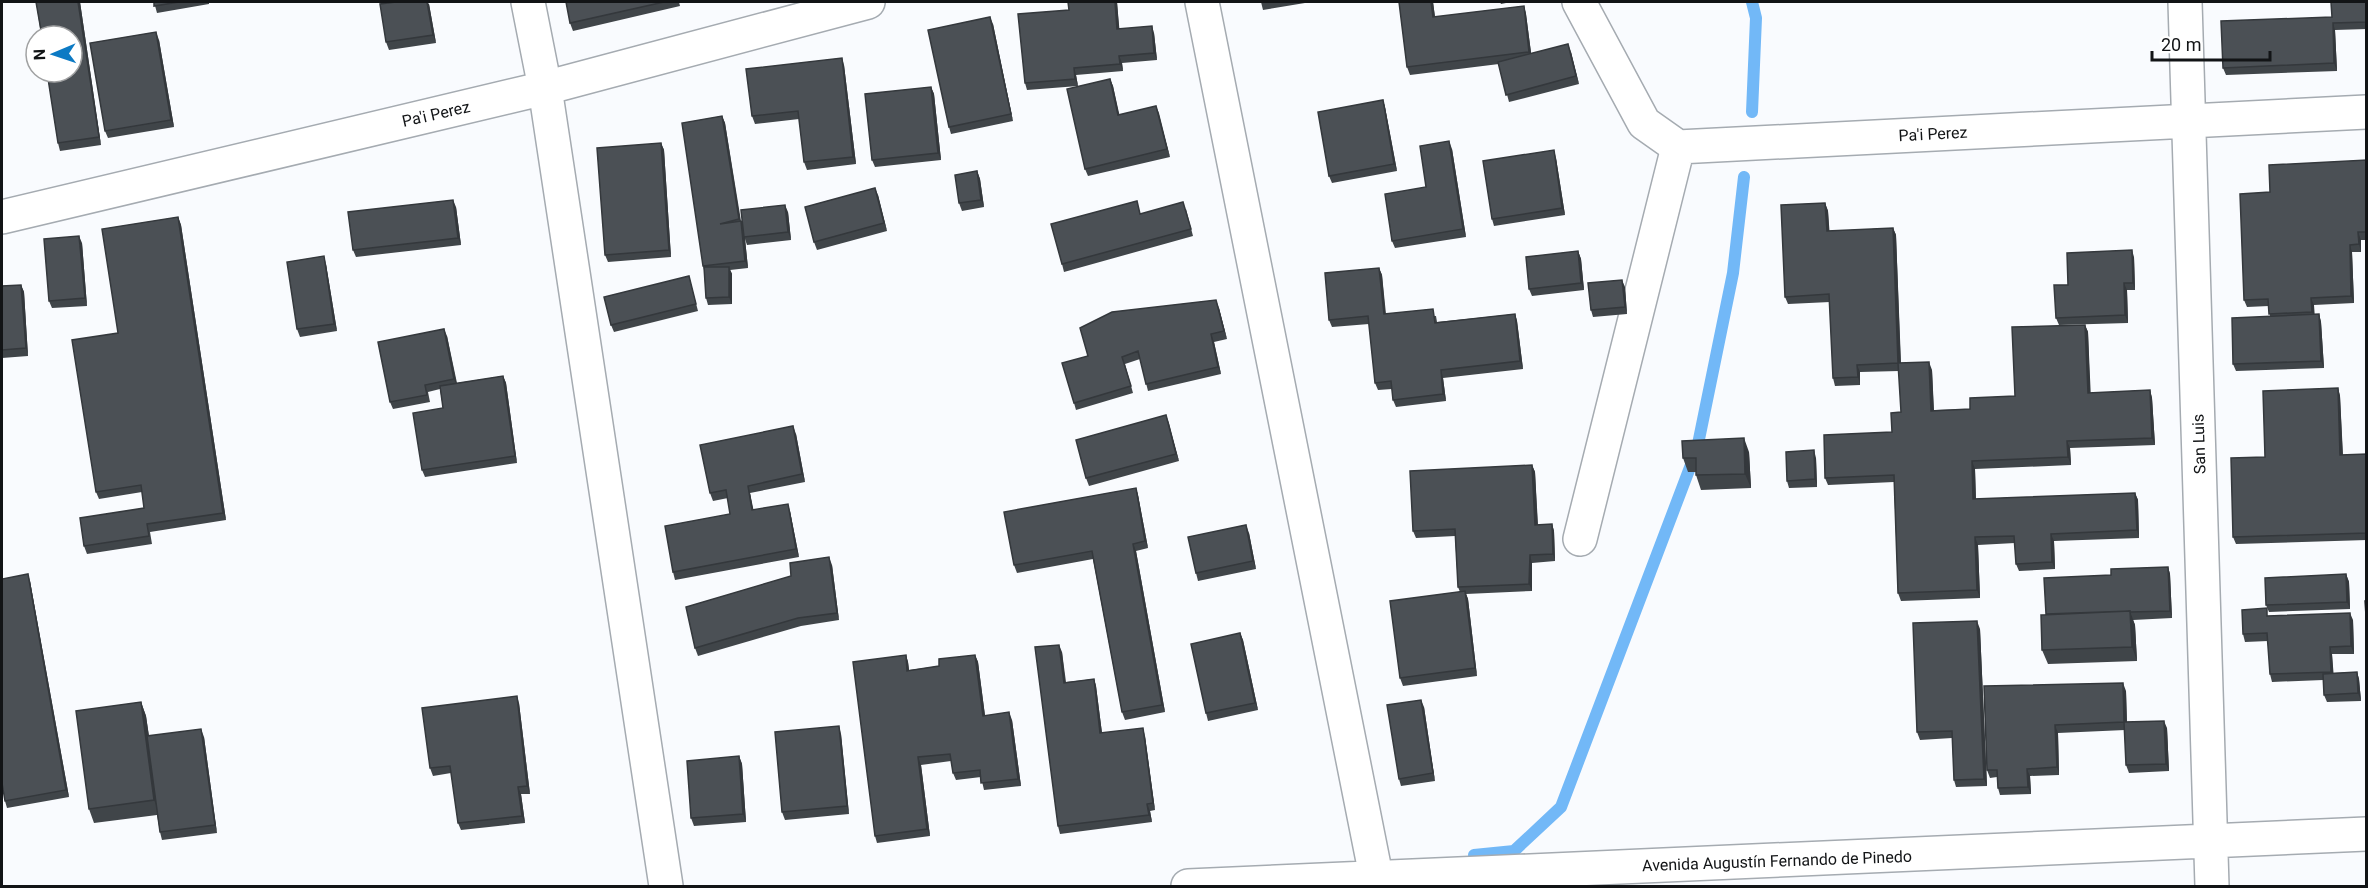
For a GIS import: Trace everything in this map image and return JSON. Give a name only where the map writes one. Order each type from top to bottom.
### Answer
[{"type":"street","points":[[528,2],[545,88],[666,886]]},
{"type":"street","name":"Pa'i Perez","points":[[2,217],[545,88],[868,2]]},
{"type":"street","points":[[1202,2],[1377,882]]},
{"type":"street","points":[[1579,2],[1644,123],[1678,147],[1580,539]]},
{"type":"street","name":"San Luis","points":[[2185,2],[2212,886]]},
{"type":"street","name":"Pa'i Perez","points":[[1678,147],[2367,112]]},
{"type":"street","name":"Avenida Augustín Fernando de Pinedo","points":[[1188,886],[1523,879],[2367,834]]},
{"type":"building","points":[[36,2],[78,2],[81,24],[40,24]]},
{"type":"building","points":[[154,2],[179,2],[154,6]]},
{"type":"building","points":[[427,2],[433,35],[386,42],[380,4]]},
{"type":"building","points":[[566,2],[664,2],[570,23]]},
{"type":"building","points":[[1068,2],[1115,2],[1117,29],[1152,26],[1154,53],[1119,56],[1120,64],[1074,68],[1075,79],[1025,83],[1018,14],[1069,10]]},
{"type":"building","points":[[1399,2],[1431,2],[1433,17],[1524,6],[1529,52],[1407,67]]},
{"type":"building","points":[[2331,2],[2367,2],[2367,22],[2333,23],[2334,63],[2223,68],[2221,21],[2332,17]]},
{"type":"building","points":[[990,17],[1011,114],[949,127],[928,30]]},
{"type":"building","points":[[156,32],[171,120],[105,131],[90,43]]},
{"type":"building","points":[[84,41],[99,137],[58,143],[49,84],[84,84]]},
{"type":"building","points":[[1568,44],[1576,76],[1506,95],[1498,62]]},
{"type":"building","points":[[842,58],[853,157],[804,162],[798,111],[752,116],[746,69]]},
{"type":"building","points":[[1110,79],[1118,115],[1156,106],[1167,149],[1085,169],[1067,89]]},
{"type":"building","points":[[931,87],[938,153],[872,160],[865,94]]},
{"type":"building","points":[[1383,100],[1394,164],[1329,176],[1318,112]]},
{"type":"building","points":[[722,116],[739,219],[720,224],[741,221],[745,261],[703,266],[682,123]]},
{"type":"building","points":[[1449,141],[1463,229],[1392,241],[1385,194],[1426,187],[1420,146]]},
{"type":"building","points":[[661,143],[669,250],[605,255],[597,148]]},
{"type":"building","points":[[1554,150],[1562,208],[1492,219],[1483,161]]},
{"type":"building","points":[[2367,160],[2367,232],[2358,232],[2359,244],[2350,245],[2351,296],[2311,298],[2312,312],[2269,314],[2268,299],[2244,300],[2240,194],[2270,192],[2269,165]]},
{"type":"building","points":[[977,171],[981,200],[959,203],[955,175]]},
{"type":"building","points":[[875,188],[884,223],[814,242],[805,207]]},
{"type":"building","points":[[453,200],[458,238],[353,250],[348,212]]},
{"type":"building","points":[[1137,201],[1140,214],[1183,202],[1191,229],[1062,264],[1051,224]]},
{"type":"building","points":[[1825,203],[1827,231],[1893,228],[1898,363],[1857,365],[1858,377],[1833,378],[1829,294],[1785,297],[1781,205]]},
{"type":"building","points":[[785,205],[788,232],[744,237],[741,210]]},
{"type":"building","points":[[178,217],[223,513],[147,524],[149,536],[84,546],[80,518],[144,508],[141,485],[96,492],[72,340],[118,333],[102,229]]},
{"type":"building","points":[[79,236],[85,298],[49,301],[44,239]]},
{"type":"building","points":[[2132,250],[2133,283],[2124,283],[2125,315],[2056,318],[2054,285],[2068,285],[2067,253]]},
{"type":"building","points":[[1578,251],[1581,283],[1529,289],[1526,257]]},
{"type":"building","points":[[324,256],[334,324],[297,329],[287,262]]},
{"type":"building","points":[[704,267],[729,267],[729,297],[706,298]]},
{"type":"building","points":[[1379,268],[1384,314],[1433,309],[1435,323],[1515,314],[1520,361],[1441,370],[1443,394],[1393,400],[1391,381],[1375,383],[1368,316],[1329,320],[1325,273]]},
{"type":"building","points":[[689,276],[696,304],[611,325],[604,297]]},
{"type":"building","points":[[1622,280],[1625,307],[1591,310],[1588,283]]},
{"type":"building","points":[[21,285],[26,348],[2,350],[2,286]]},
{"type":"building","points":[[1216,300],[1224,331],[1211,334],[1218,367],[1146,384],[1138,351],[1122,357],[1131,386],[1074,403],[1062,363],[1088,356],[1080,328],[1112,312]]},
{"type":"building","points":[[2319,314],[2321,361],[2233,364],[2232,318]]},
{"type":"building","points":[[2085,325],[2088,393],[2150,390],[2152,438],[2067,441],[2068,457],[1972,461],[1973,499],[2135,493],[2137,530],[2051,534],[2052,562],[2016,564],[2014,536],[1975,537],[1977,590],[1898,593],[1894,475],[1825,478],[1824,435],[1892,432],[1891,413],[1901,412],[1898,363],[1929,362],[1931,411],[1970,409],[1970,398],[2015,396],[2012,327]]},
{"type":"building","points":[[444,329],[454,379],[425,385],[427,395],[390,402],[378,342]]},
{"type":"building","points":[[503,376],[515,456],[422,470],[413,413],[443,408],[440,386]]},
{"type":"building","points":[[2338,388],[2340,455],[2367,454],[2367,533],[2233,537],[2231,458],[2265,457],[2263,391]]},
{"type":"building","points":[[1166,415],[1176,454],[1086,478],[1076,440]]},
{"type":"building","points":[[793,426],[802,474],[748,486],[752,510],[788,504],[796,549],[673,572],[665,526],[730,514],[726,490],[710,493],[700,445]]},
{"type":"building","points":[[1744,438],[1745,474],[1696,475],[1696,458],[1683,458],[1682,441]]},
{"type":"building","points":[[1814,450],[1815,479],[1787,481],[1786,452]]},
{"type":"building","points":[[1532,465],[1535,525],[1552,524],[1553,554],[1530,555],[1529,584],[1458,587],[1455,529],[1413,531],[1410,471]]},
{"type":"building","points":[[1136,488],[1145,541],[1133,544],[1162,705],[1122,712],[1092,551],[1014,565],[1004,512]]},
{"type":"building","points":[[1246,525],[1253,561],[1196,573],[1188,537]]},
{"type":"building","points":[[829,557],[837,613],[798,618],[695,648],[686,607],[791,576],[790,563]]},
{"type":"building","points":[[2168,567],[2170,611],[2046,614],[2044,578],[2111,575],[2111,569]]},
{"type":"building","points":[[28,574],[66,790],[5,801],[2,783],[2,579]]},
{"type":"building","points":[[2346,574],[2347,602],[2266,605],[2265,578]]},
{"type":"building","points":[[1465,591],[1475,668],[1400,678],[1390,601]]},
{"type":"building","points":[[2365,601],[2367,601],[2367,630]]},
{"type":"building","points":[[2267,608],[2267,616],[2350,613],[2351,646],[2330,647],[2331,672],[2270,674],[2267,633],[2243,634],[2242,610]]},
{"type":"building","points":[[2130,611],[2132,647],[2042,650],[2041,615]]},
{"type":"building","points":[[1977,621],[1984,779],[1954,780],[1952,731],[1917,732],[1913,623]]},
{"type":"building","points":[[1240,633],[1255,703],[1206,713],[1191,644]]},
{"type":"building","points":[[1059,645],[1064,683],[1094,679],[1100,733],[1143,728],[1153,803],[1147,804],[1149,815],[1058,826],[1035,647]]},
{"type":"building","points":[[906,655],[907,671],[939,666],[939,659],[975,655],[983,716],[1009,712],[1018,779],[981,783],[980,770],[953,773],[950,754],[918,757],[927,829],[875,836],[853,662]]},
{"type":"building","points":[[2357,672],[2358,693],[2324,695],[2323,674]]},
{"type":"building","points":[[2123,683],[2124,722],[2055,725],[2057,767],[2027,769],[2028,787],[1998,788],[1997,770],[1987,770],[1984,686]]},
{"type":"building","points":[[517,696],[527,786],[518,787],[522,816],[458,823],[450,766],[430,768],[422,708]]},
{"type":"building","points":[[1421,700],[1433,773],[1399,779],[1387,705]]},
{"type":"building","points":[[141,702],[154,800],[89,809],[76,711]]},
{"type":"building","points":[[2164,721],[2166,764],[2126,765],[2124,722]]},
{"type":"building","points":[[839,726],[847,806],[782,812],[775,732]]},
{"type":"building","points":[[201,729],[215,825],[160,832],[147,736]]},
{"type":"building","points":[[739,756],[743,814],[691,818],[687,761]]},
{"type":"waterway","points":[[1752,2],[1756,18],[1752,112]]},
{"type":"waterway","points":[[1474,855],[1514,851],[1561,807],[1697,449],[1733,273],[1744,177]]}]
